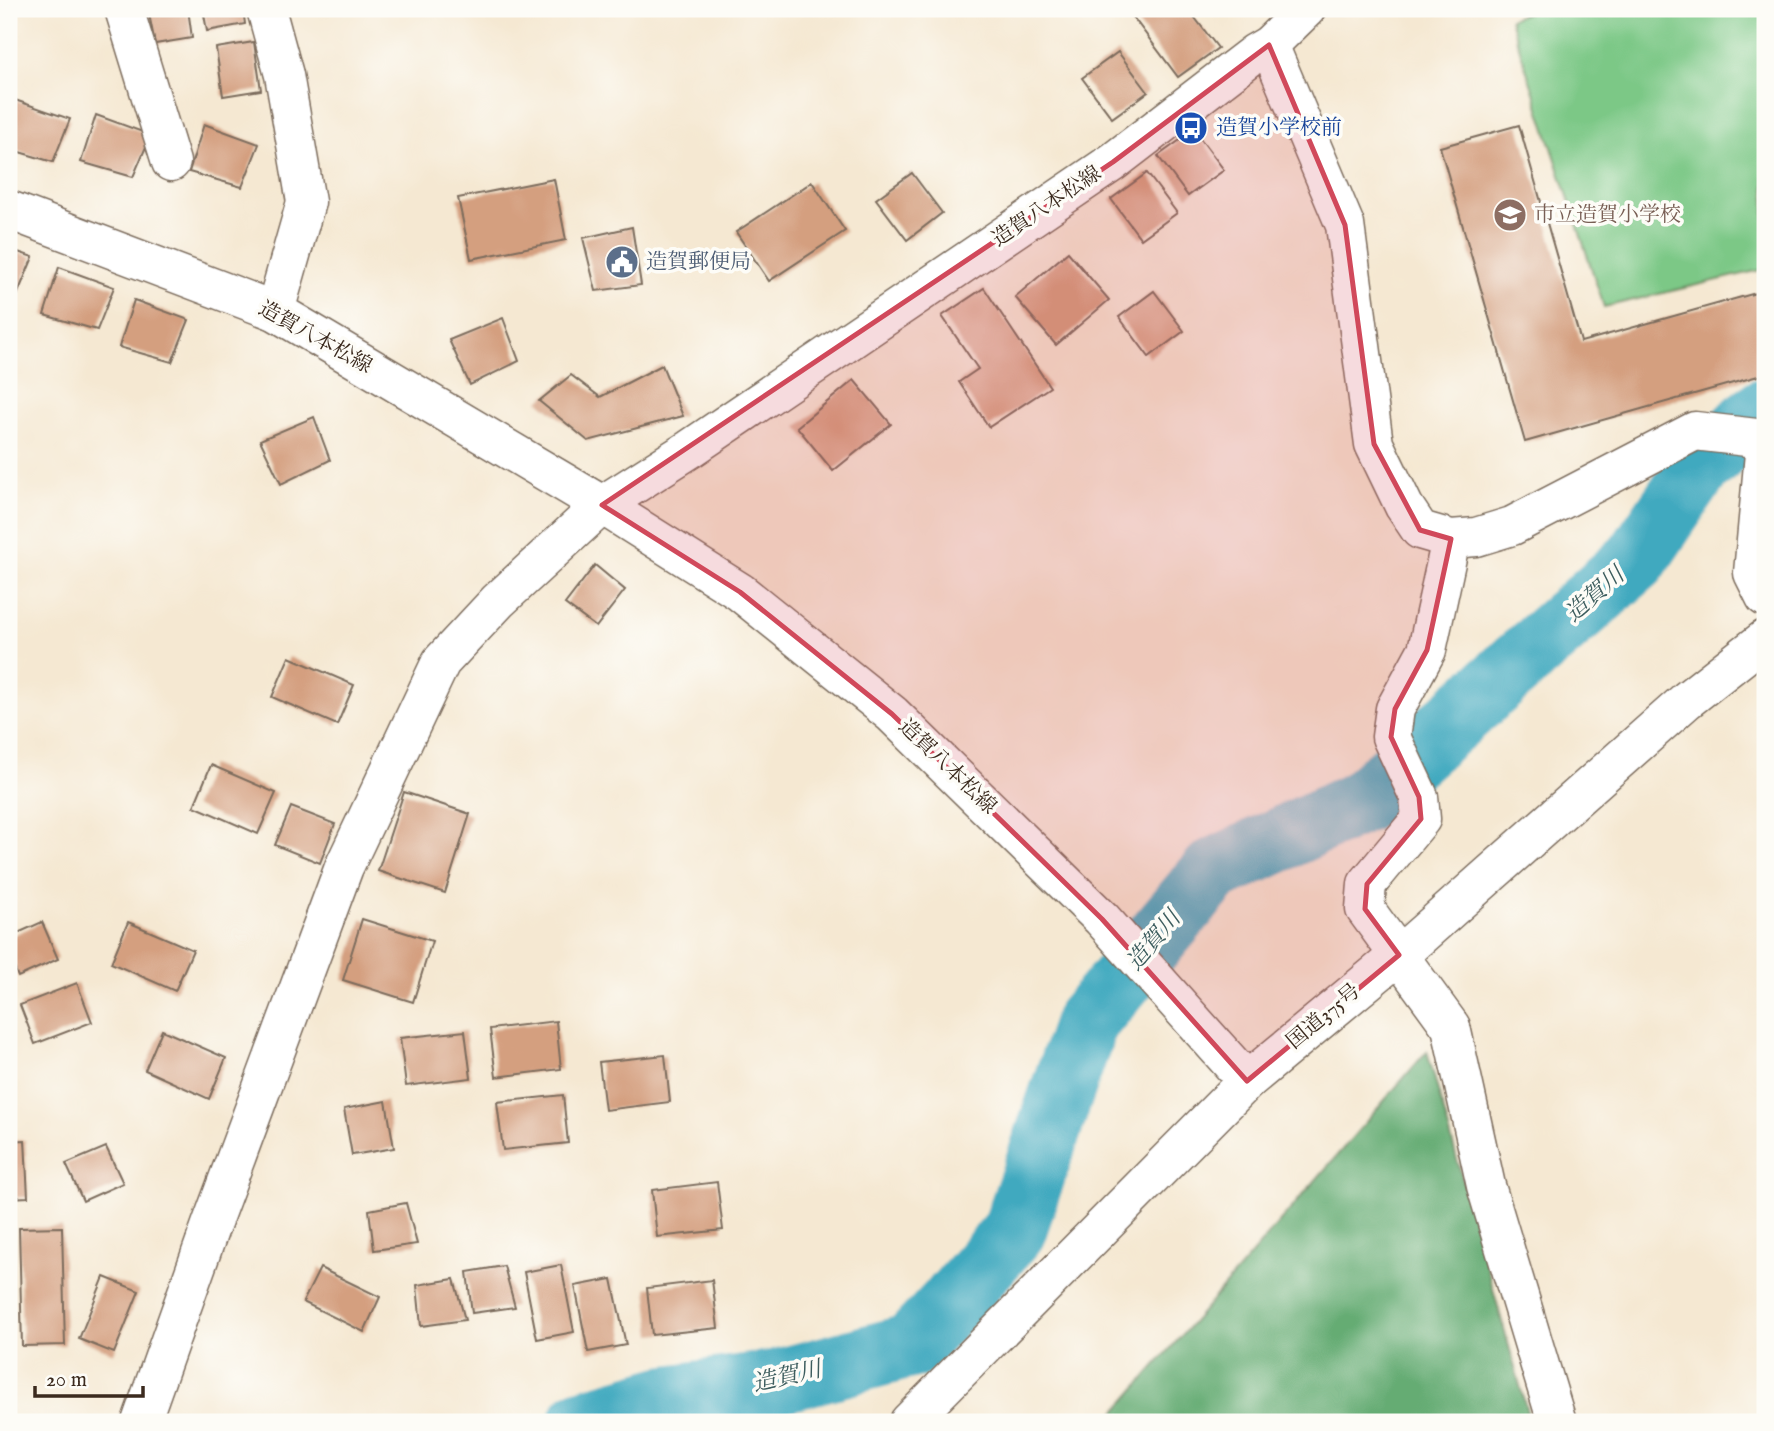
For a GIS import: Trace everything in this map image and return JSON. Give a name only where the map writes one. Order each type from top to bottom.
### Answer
[{"type":"main road","points":[[124,9],[171,162]]},
{"type":"main road","points":[[266,9],[284,75],[306,202],[275,311]]},
{"type":"main road","name":"造賀八本松線","points":[[602,505],[690,449],[1113,162],[1269,44],[1306,9]]},
{"type":"main road","points":[[1269,44],[1345,225],[1374,444],[1404,506],[1420,530],[1451,539],[1476,537],[1512,526],[1695,431],[1765,441],[1753,573],[1765,597]]},
{"type":"main road","name":"造賀八本松線","points":[[9,210],[275,311],[602,505],[740,592],[892,714],[1102,919],[1247,1081]]},
{"type":"main road","points":[[141,1422],[344,867],[441,662],[498,601],[602,505]]},
{"type":"main road","points":[[1451,539],[1427,650],[1395,709],[1391,737],[1419,797],[1421,819],[1367,884],[1365,909],[1451,1027],[1486,1186],[1557,1422]]},
{"type":"main road","name":"国道375号","points":[[909,1422],[1247,1081],[1399,954],[1687,700],[1765,639]]},
{"type":"highlighted area","points":[[1269,45],[1345,225],[1374,444],[1420,530],[1451,539],[1427,650],[1395,709],[1391,737],[1419,797],[1421,819],[1367,884],[1365,909],[1399,955],[1247,1081],[1102,919],[892,714],[740,592],[602,505],[1113,162]]},
{"type":"green space","points":[[1537,9],[1765,9],[1765,269],[1604,307],[1510,19]]},
{"type":"green space","points":[[1427,1051],[1530,1422],[1107,1422]]},
{"type":"building","points":[[148,9],[188,9],[192,38],[155,44]]},
{"type":"building","points":[[203,9],[243,9],[245,24],[207,31]]},
{"type":"building","points":[[1127,9],[1188,9],[1218,48],[1178,77]]},
{"type":"building","points":[[254,42],[261,90],[223,96],[216,48]]},
{"type":"building","points":[[1118,52],[1148,92],[1112,118],[1082,78]]},
{"type":"building","points":[[15,100],[70,119],[53,162],[9,149],[9,120]]},
{"type":"building","points":[[96,115],[151,135],[133,177],[81,162]]},
{"type":"building","points":[[204,124],[259,144],[242,187],[189,172]]},
{"type":"building","points":[[1519,125],[1581,342],[1763,291],[1765,374],[1525,442],[1440,147]]},
{"type":"building","points":[[1194,130],[1224,170],[1188,196],[1158,156]]},
{"type":"building","points":[[912,173],[942,213],[907,240],[876,199]]},
{"type":"building","points":[[1147,173],[1177,213],[1141,239],[1111,199]]},
{"type":"building","points":[[554,179],[566,240],[471,259],[458,198]]},
{"type":"building","points":[[812,182],[845,231],[769,281],[736,232]]},
{"type":"building","points":[[632,227],[641,285],[596,291],[583,238]]},
{"type":"building","points":[[9,249],[33,257],[15,300],[9,298]]},
{"type":"building","points":[[1068,252],[1109,300],[1056,345],[1015,297]]},
{"type":"building","points":[[59,267],[114,287],[97,330],[44,315]]},
{"type":"building","points":[[984,288],[1050,387],[989,427],[959,382],[978,369],[942,316]]},
{"type":"building","points":[[1154,291],[1184,331],[1149,357],[1119,317]]},
{"type":"building","points":[[134,300],[189,320],[172,362],[119,347]]},
{"type":"building","points":[[503,318],[519,361],[470,385],[449,340]]},
{"type":"building","points":[[662,365],[683,416],[588,441],[539,401],[571,375],[600,397]]},
{"type":"building","points":[[854,380],[891,424],[833,471],[797,427]]},
{"type":"building","points":[[314,417],[330,460],[281,484],[260,440]]},
{"type":"building","points":[[595,565],[625,590],[596,627],[565,604]]},
{"type":"building","points":[[289,657],[354,685],[337,725],[272,697]]},
{"type":"building","points":[[211,765],[276,793],[258,834],[194,806]]},
{"type":"building","points":[[404,792],[470,814],[445,893],[378,871]]},
{"type":"building","points":[[291,807],[335,824],[320,863],[275,845]]},
{"type":"building","points":[[362,919],[432,941],[413,1002],[343,980]]},
{"type":"building","points":[[42,922],[58,959],[18,977],[9,955],[9,937]]},
{"type":"building","points":[[128,922],[193,950],[175,991],[111,963]]},
{"type":"building","points":[[77,983],[92,1022],[35,1044],[20,1005]]},
{"type":"building","points":[[556,1021],[561,1069],[496,1077],[490,1029]]},
{"type":"building","points":[[162,1030],[226,1058],[209,1099],[145,1070]]},
{"type":"building","points":[[465,1031],[471,1078],[406,1086],[400,1038]]},
{"type":"building","points":[[665,1055],[670,1102],[605,1110],[599,1062]]},
{"type":"building","points":[[563,1095],[568,1143],[503,1150],[497,1102]]},
{"type":"building","points":[[386,1101],[394,1148],[352,1155],[344,1109]]},
{"type":"building","points":[[25,1140],[28,1197],[9,1198],[9,1141]]},
{"type":"building","points":[[106,1147],[123,1183],[83,1201],[66,1164]]},
{"type":"building","points":[[717,1182],[723,1230],[657,1237],[652,1190]]},
{"type":"building","points":[[406,1203],[417,1244],[374,1250],[369,1210]]},
{"type":"building","points":[[62,1227],[65,1345],[22,1346],[19,1228]]},
{"type":"building","points":[[561,1265],[574,1332],[537,1339],[524,1272]]},
{"type":"building","points":[[504,1266],[515,1307],[472,1313],[467,1272]]},
{"type":"building","points":[[320,1268],[380,1297],[364,1332],[303,1302]]},
{"type":"building","points":[[104,1277],[139,1291],[114,1353],[79,1339]]},
{"type":"building","points":[[454,1279],[465,1320],[421,1326],[417,1285]]},
{"type":"building","points":[[612,1279],[626,1345],[588,1352],[575,1286]]},
{"type":"building","points":[[712,1280],[718,1328],[652,1335],[647,1288]]},
{"type":"waterway","name":"造賀川","points":[[581,1422],[665,1398],[776,1382],[911,1346],[1014,1231],[1086,1022],[1214,870],[1361,802],[1636,560],[1699,467],[1765,410]]},
{"type":"place","name":"造賀小学校前","points":[[1191,128]]},
{"type":"place","name":"市立造賀小学校","points":[[1510,215]]},
{"type":"place","name":"造賀郵便局","points":[[622,262]]}]
